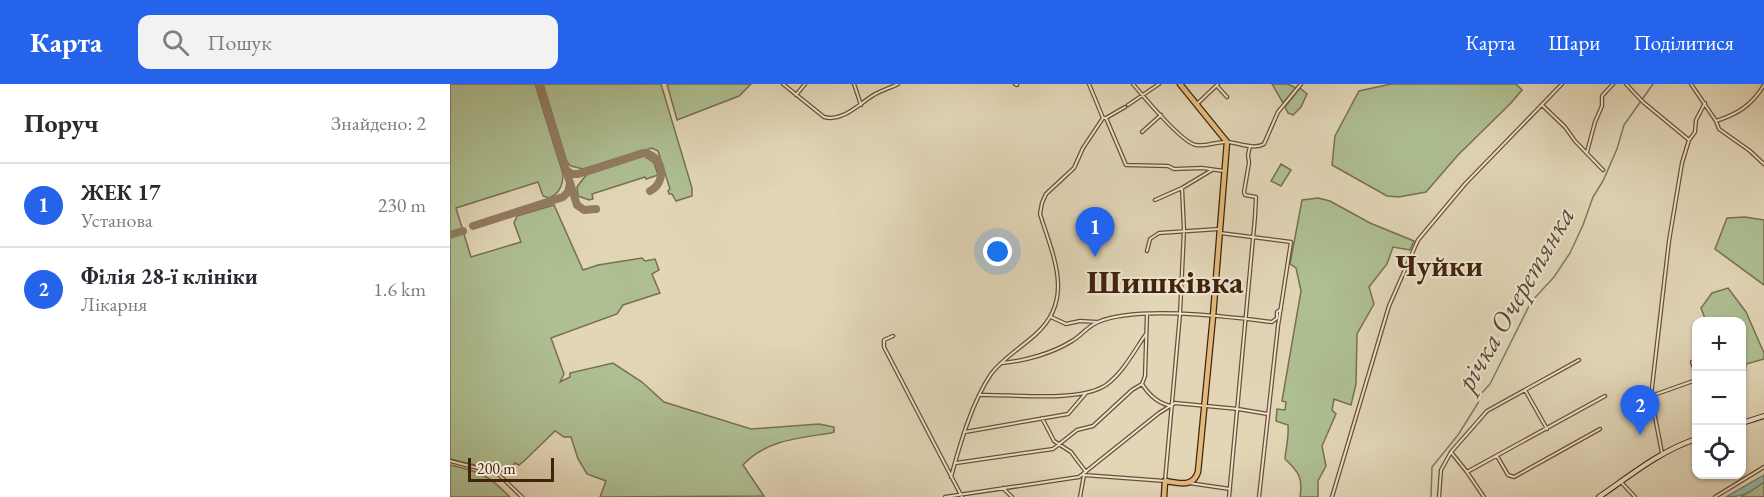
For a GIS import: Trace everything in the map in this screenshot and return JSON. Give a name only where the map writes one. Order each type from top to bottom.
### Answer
[{"type":"main road","points":[[1164,497],[1165,481],[1189,483],[1195,480],[1198,472],[1227,142],[1180,84]]},
{"type":"main road","points":[[1746,422],[1764,416]]},
{"type":"main road","points":[[1599,497],[1662,453],[1692,440]]},
{"type":"street","points":[[783,84],[827,118],[833,118],[861,105],[872,96],[898,84]]},
{"type":"street","points":[[796,95],[805,84]]},
{"type":"street","points":[[855,84],[861,105]]},
{"type":"street","points":[[881,84],[883,91]]},
{"type":"street","points":[[1089,84],[1126,165],[1168,166],[1174,170],[1202,168],[1225,171]]},
{"type":"street","points":[[1133,84],[1191,144],[1207,146],[1219,142],[1260,146],[1265,142],[1278,112],[1301,84]]},
{"type":"street","points":[[951,477],[965,432],[992,373],[1037,333],[1051,316],[1059,299],[1059,285],[1040,214],[1046,194],[1074,168],[1083,148],[1105,118],[1159,84]]},
{"type":"street","points":[[1332,497],[1389,306],[1418,240],[1465,184],[1562,84]]},
{"type":"street","points":[[1587,153],[1595,122],[1602,106],[1602,96],[1613,84]]},
{"type":"street","points":[[1626,84],[1641,101],[1689,140]]},
{"type":"street","points":[[1691,84],[1705,103],[1719,129],[1764,164]]},
{"type":"street","points":[[1197,104],[1218,85],[1227,97]]},
{"type":"street","points":[[1716,121],[1735,115],[1758,95],[1764,85]]},
{"type":"street","points":[[1662,453],[1651,396],[1668,241],[1682,163],[1689,140],[1695,132],[1696,120],[1705,103]]},
{"type":"street","points":[[1542,105],[1603,170]]},
{"type":"street","points":[[1142,132],[1161,115]]},
{"type":"street","points":[[1229,497],[1256,197],[1245,195],[1244,192],[1250,146]]},
{"type":"street","points":[[1155,200],[1182,188],[1212,170]]},
{"type":"street","points":[[945,497],[1085,474],[1165,481],[1180,314],[1184,230],[1182,188]]},
{"type":"street","points":[[1147,251],[1150,239],[1154,235],[1184,230],[1220,231],[1291,242],[1268,414],[1260,497]]},
{"type":"street","points":[[1001,363],[1053,349],[1073,340],[1097,322],[1116,317],[1180,314],[1272,322],[1277,318],[1277,312],[1281,309]]},
{"type":"street","points":[[955,463],[1053,449],[1077,430],[1093,426],[1132,390],[1142,384],[1145,376],[1147,314]]},
{"type":"street","points":[[1051,316],[1066,324],[1080,321],[1097,322]]},
{"type":"street","points":[[981,395],[1036,396],[1095,390],[1106,385],[1116,376],[1147,333]]},
{"type":"street","points":[[893,336],[884,340],[883,346],[910,402],[961,496]]},
{"type":"street","points":[[1438,497],[1442,470],[1451,452],[1487,411],[1580,360]]},
{"type":"street","points":[[1651,396],[1692,381]]},
{"type":"street","points":[[1142,384],[1163,405],[1172,406]]},
{"type":"street","points":[[1525,390],[1547,429]]},
{"type":"street","points":[[965,432],[1068,414],[1087,392]]},
{"type":"street","points":[[1467,472],[1605,396]]},
{"type":"street","points":[[1080,497],[1085,474],[1159,413],[1175,403],[1268,414]]},
{"type":"street","points":[[1042,418],[1054,441],[1071,452],[1085,474]]},
{"type":"street","points":[[1497,456],[1508,475],[1514,477],[1599,429]]},
{"type":"street","points":[[1451,452],[1484,497]]},
{"type":"street","points":[[450,461],[497,473],[522,497]]},
{"type":"street","points":[[1715,497],[1764,467]]},
{"type":"street","points":[[1621,482],[1635,497]]},
{"type":"street","points":[[1189,483],[1230,489]]},
{"type":"street","points":[[1003,488],[1012,497]]},
{"type":"shaded area","points":[[450,84],[535,84],[563,174],[560,189],[549,198],[543,196],[538,182],[456,208],[471,257],[521,242],[514,223],[517,216],[554,205],[583,270],[598,265],[642,258],[645,261],[655,259],[659,270],[652,274],[660,293],[623,305],[617,314],[551,338],[564,374],[560,382],[570,377],[570,373],[613,363],[642,382],[664,402],[751,429],[819,424],[834,427],[834,432],[773,445],[762,450],[743,465],[764,496],[600,497],[606,481],[587,474],[578,459],[571,437],[564,437],[555,431],[524,461],[519,465],[515,463],[506,473],[450,459]]},
{"type":"shaded area","points":[[543,84],[661,84],[692,188],[692,196],[676,201],[672,194],[669,194],[670,189],[658,151],[652,148],[583,169],[571,166],[567,162]]},
{"type":"shaded area","points":[[667,84],[751,84],[739,96],[677,120]]},
{"type":"shaded area","points":[[1272,84],[1288,84],[1296,88],[1283,103]]},
{"type":"shaded area","points":[[1391,84],[1516,84],[1522,90],[1458,155],[1426,192],[1399,197],[1387,196],[1332,165],[1335,136],[1359,91]]},
{"type":"shaded area","points":[[1300,88],[1307,94],[1301,107],[1293,115],[1288,113],[1285,107]]},
{"type":"shaded area","points":[[644,156],[654,163],[658,175],[592,194],[593,199],[578,196],[577,187],[586,175]]},
{"type":"shaded area","points":[[1281,164],[1291,170],[1281,186],[1271,181]]},
{"type":"shaded area","points":[[1318,198],[1330,201],[1370,223],[1414,241],[1410,250],[1393,247],[1387,264],[1369,287],[1374,304],[1357,334],[1356,384],[1351,405],[1334,399],[1332,410],[1336,414],[1322,446],[1326,466],[1318,481],[1318,497],[1300,497],[1299,476],[1285,459],[1288,425],[1276,421],[1277,409],[1285,410],[1286,402],[1282,401],[1301,291],[1296,268],[1290,264],[1302,200]]},
{"type":"shaded area","points":[[1745,217],[1764,220],[1764,285],[1715,249],[1727,218]]},
{"type":"shaded area","points":[[1728,288],[1746,312],[1764,353],[1764,359],[1746,364],[1746,317],[1704,317],[1701,308],[1712,293]]},
{"type":"shaded area","points":[[450,465],[483,475],[510,497],[450,497]]},
{"type":"shaded area","points":[[1764,475],[1764,482],[1751,491],[1738,496],[1726,497]]},
{"type":"shaded area","points":[[1764,482],[1764,497],[1741,497]]},
{"type":"waterway","name":"річка Очеретянка","points":[[1431,497],[1432,467],[1458,435],[1478,403],[1480,395],[1490,384],[1531,302],[1554,277],[1570,253],[1593,197],[1617,149],[1624,125],[1653,84]]},
{"type":"taxiway","points":[[539,84],[577,205],[584,210],[596,209]]},
{"type":"taxiway","points":[[566,170],[572,174],[578,174],[643,153],[655,158],[661,169],[659,181],[650,191]]},
{"type":"taxiway","points":[[473,226],[563,197],[568,192],[570,184]]},
{"type":"taxiway","points":[[450,235],[463,231]]},
{"type":"place","name":"ЖЕК 17","points":[[1095,257]]},
{"type":"place","name":"Філія 28-ї клініки","points":[[1640,435]]},
{"type":"district","name":"Чуйки","points":[[1439,265]]},
{"type":"district","name":"Шишківка","points":[[1165,281]]}]
